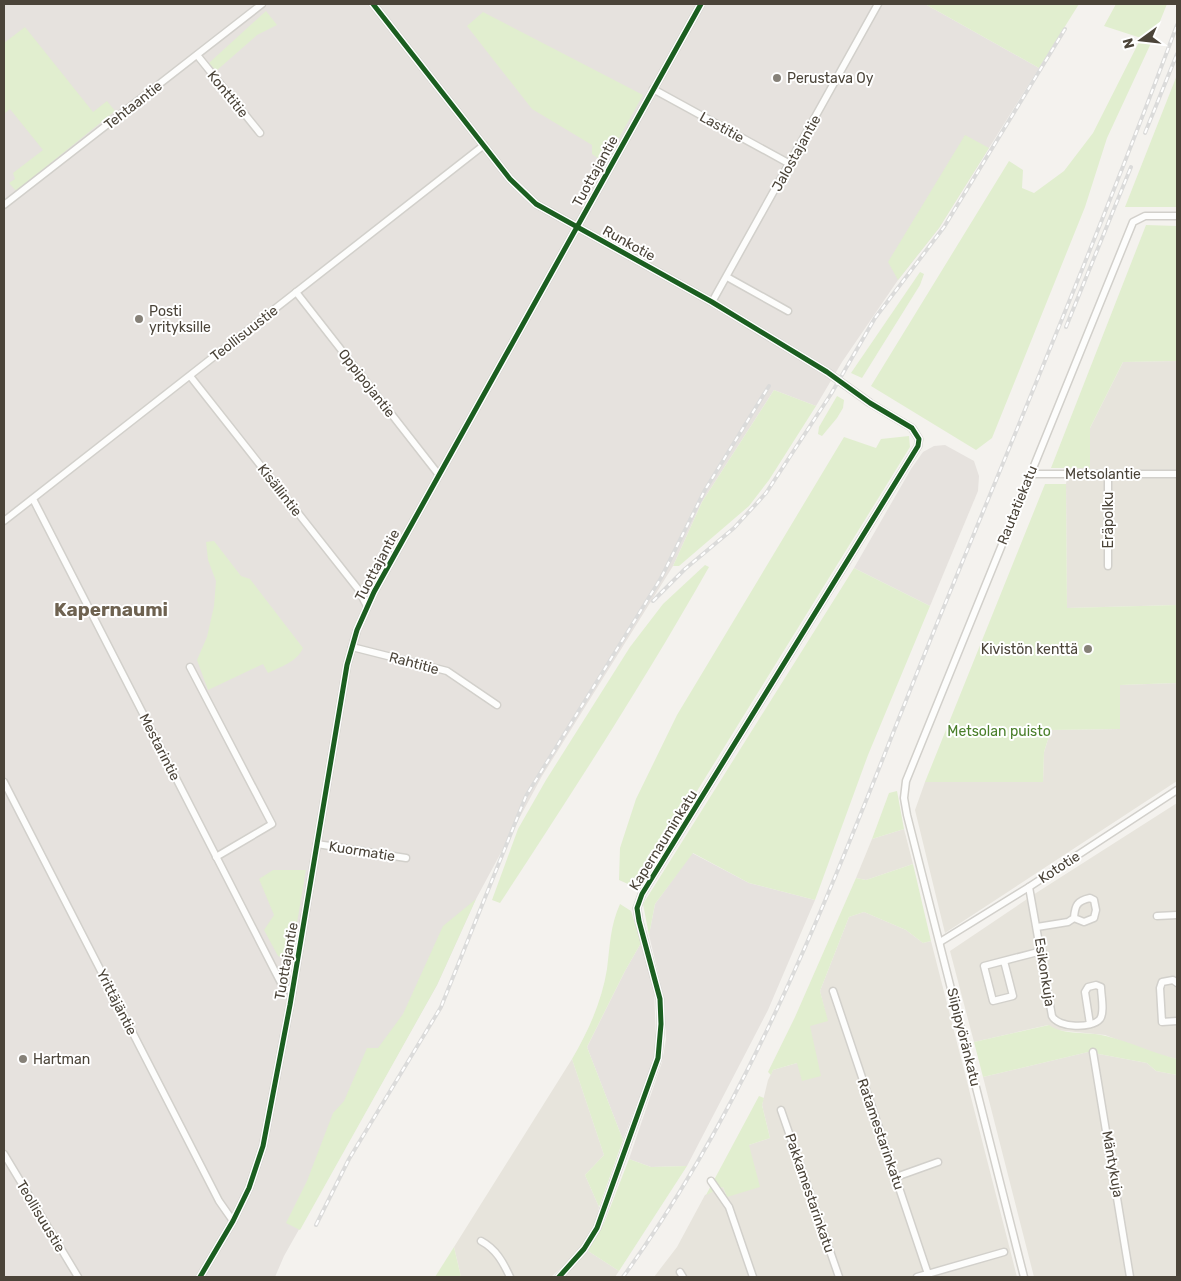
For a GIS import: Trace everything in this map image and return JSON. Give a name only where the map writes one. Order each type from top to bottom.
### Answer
[{"type":"street","name":"Tehtaantie","points":[[4,206],[262,4]]},
{"type":"street","name":"Runkotie","points":[[373,4],[484,145],[522,191],[536,204],[712,302],[827,372],[870,403],[912,428],[918,439],[918,446]]},
{"type":"street","name":"Tuottajantie","points":[[200,1277],[233,1221],[249,1188],[263,1146],[292,992],[352,646],[367,606],[701,4]]},
{"type":"street","name":"Jalostajantie","points":[[712,302],[878,4]]},
{"type":"street","name":"Konttitie","points":[[197,55],[260,133]]},
{"type":"street","name":"Lastitie","points":[[654,89],[790,164]]},
{"type":"street","name":"Teollisuustie","points":[[4,521],[484,145]]},
{"type":"street","name":"Rautatiekatu","points":[[904,798],[906,781],[1133,222],[1139,217],[1177,216]]},
{"type":"street","points":[[727,277],[788,311]]},
{"type":"street","name":"Oppipojantie","points":[[296,292],[439,475]]},
{"type":"street","name":"Kisällintie","points":[[190,376],[358,589],[367,606]]},
{"type":"street","name":"Kapernauminkatu","points":[[559,1277],[584,1249],[597,1228],[658,1058],[661,1024],[660,999],[639,921],[637,908],[642,894],[918,446]]},
{"type":"street","name":"Metsolantie","points":[[1030,474],[1177,474]]},
{"type":"street","name":"Eräpolku","points":[[1108,474],[1108,566]]},
{"type":"street","name":"Mestarintie","points":[[33,499],[282,985],[292,992]]},
{"type":"street","name":"Rahtitie","points":[[352,646],[447,671],[497,705]]},
{"type":"street","points":[[190,667],[272,824],[216,857]]},
{"type":"street","name":"Yrittäjäntie","points":[[4,782],[219,1200],[233,1221]]},
{"type":"street","name":"Kototie","points":[[940,942],[1029,887],[1177,790]]},
{"type":"street","name":"Siipipyöränkatu","points":[[904,798],[1024,1277]]},
{"type":"street","name":"Kuormatie","points":[[317,844],[406,858]]},
{"type":"street","name":"Esikonkuja","points":[[1029,887],[1054,1020],[1065,1025],[1090,1024]]},
{"type":"street","points":[[1157,916],[1177,915]]},
{"type":"street","points":[[1037,927],[1068,922],[1074,918]]},
{"type":"street","points":[[1004,961],[1013,996],[993,1001],[984,966],[1042,951]]},
{"type":"street","points":[[1177,983],[1167,980],[1162,982],[1160,988],[1162,1022],[1177,1021]]},
{"type":"street","points":[[1096,985],[1101,987],[1102,1012],[1100,1018],[1090,1024],[1085,992],[1088,987],[1096,985]]},
{"type":"street","name":"Ratamestarinkatu","points":[[833,991],[928,1276]]},
{"type":"street","name":"Mäntykuja","points":[[1093,1052],[1130,1277]]},
{"type":"street","name":"Pakkamestarinkatu","points":[[781,1110],[839,1277]]},
{"type":"street","name":"Teollisuustie","points":[[4,1154],[78,1277]]},
{"type":"street","points":[[896,1177],[938,1162]]},
{"type":"street","points":[[711,1181],[729,1207],[753,1277]]},
{"type":"street","points":[[481,1241],[490,1246],[499,1256],[510,1277]]},
{"type":"street","points":[[917,1277],[928,1276],[1004,1252]]},
{"type":"shaded area","points":[[4,4],[925,4],[1039,68],[939,228],[898,280],[842,362],[816,406],[774,390],[702,502],[673,566],[542,776],[476,899],[437,985],[284,1256],[275,1277],[4,1277]]},
{"type":"shaded area","points":[[1177,361],[1177,605],[1067,608],[1066,484],[1069,468],[1090,468],[1090,428],[1123,362]]},
{"type":"shaded area","points":[[945,445],[974,461],[979,476],[978,491],[930,606],[854,568],[911,469],[923,452],[934,446]]},
{"type":"shaded area","points":[[1177,683],[1177,781],[945,933],[915,810],[925,782],[1043,782],[1044,752],[1051,730],[1120,729],[1120,685]]},
{"type":"shaded area","points":[[1177,803],[1177,1059],[1156,1054],[1105,1035],[1056,1030],[1048,1025],[974,1042],[950,951],[1036,893]]},
{"type":"shaded area","points":[[904,829],[913,864],[866,880],[856,878],[872,839]]},
{"type":"shaded area","points":[[692,853],[749,883],[815,900],[768,1010],[687,1166],[651,1167],[629,1159],[662,1062],[666,1039],[664,998],[649,935],[655,904]]},
{"type":"shaded area","points":[[864,912],[906,930],[923,943],[931,941],[1017,1277],[654,1277],[677,1247],[705,1195],[723,1187],[727,1197],[749,1145],[770,1138],[762,1105],[768,1080],[773,1070],[797,1063],[809,1025],[827,1020],[820,991],[849,917]]},
{"type":"shaded area","points":[[641,943],[654,990],[656,1038],[654,1058],[623,1140],[587,1047]]},
{"type":"shaded area","points":[[1088,1052],[1147,1063],[1156,1071],[1177,1075],[1177,1277],[1034,1277],[983,1077]]},
{"type":"shaded area","points":[[572,1059],[604,1155],[585,1175],[599,1207],[595,1226],[576,1254],[551,1277],[461,1277],[454,1247]]},
{"type":"shaded area","points":[[588,1251],[619,1271],[615,1277],[564,1277]]},
{"type":"green space","points":[[925,4],[1079,4],[1039,68]]},
{"type":"green space","points":[[1116,4],[1167,4],[1107,138],[1085,207],[992,438],[976,450],[871,386],[1009,161],[1023,170],[1022,188],[1034,193],[1064,171],[1093,133],[1141,38],[1104,26]]},
{"type":"green space","points":[[266,11],[277,25],[257,35],[216,71],[209,63]]},
{"type":"green space","points":[[483,12],[643,95],[605,163],[592,154],[592,145],[532,109],[467,26]]},
{"type":"green space","points":[[25,27],[93,112],[107,101],[115,111],[16,191],[9,183],[15,179],[13,173],[43,150],[10,109],[4,114],[4,43]]},
{"type":"green space","points":[[1177,75],[1177,207],[1125,207]]},
{"type":"green space","points":[[965,135],[989,148],[939,228],[898,280],[888,262]]},
{"type":"green space","points":[[1146,225],[1177,226],[1177,361],[1123,362],[1090,428],[1090,468],[1051,468]]},
{"type":"green space","points":[[920,272],[924,274],[920,285],[862,378],[851,373]]},
{"type":"green space","points":[[774,390],[816,406],[769,480],[749,506],[679,566],[673,566],[702,502]]},
{"type":"green space","points":[[837,396],[844,400],[843,408],[822,436],[818,434],[819,427]]},
{"type":"green space","points":[[909,436],[910,447],[637,888],[619,880],[620,848],[636,799],[677,715],[844,437],[876,448],[881,439]]},
{"type":"green space","name":"Metsolan puisto","points":[[1045,484],[1066,484],[1067,608],[1177,605],[1177,683],[1120,685],[1120,729],[1051,730],[1044,752],[1043,782],[925,782]]},
{"type":"green space","points":[[214,541],[241,576],[250,579],[303,648],[297,657],[268,673],[263,664],[208,690],[197,660],[207,637],[214,606],[216,581],[208,560],[206,542]]},
{"type":"green space","points":[[705,565],[709,567],[581,779],[500,903],[492,900],[518,829],[546,780],[630,647],[663,604]]},
{"type":"green space","points":[[854,568],[930,606],[868,755],[815,900],[749,883],[693,853],[655,904],[649,935],[643,904]]},
{"type":"green space","points":[[897,791],[904,829],[872,839],[889,793]]},
{"type":"green space","points":[[913,864],[931,941],[923,943],[906,930],[864,912],[849,917],[820,991],[828,1021],[810,1026],[821,1076],[802,1081],[797,1063],[773,1070],[771,1075],[768,1072],[795,1017],[856,878],[866,880]]},
{"type":"green space","points":[[273,870],[306,870],[292,952],[283,958],[278,956],[264,930],[274,915],[259,879]]},
{"type":"green space","points":[[476,899],[437,985],[300,1230],[286,1223],[307,1181],[333,1113],[344,1101],[367,1048],[378,1048],[403,1014],[443,926]]},
{"type":"green space","points":[[620,904],[631,911],[641,943],[587,1047],[623,1140],[599,1207],[585,1175],[604,1155],[572,1059],[589,1027],[602,993],[612,928]]},
{"type":"green space","points":[[1049,1025],[1062,1031],[1106,1036],[1177,1059],[1177,1075],[1156,1071],[1147,1063],[1088,1052],[983,1077],[974,1042]]},
{"type":"green space","points":[[759,1096],[764,1098],[762,1105],[770,1138],[749,1145],[760,1187],[727,1197],[723,1187],[706,1195]]},
{"type":"green space","points":[[629,1159],[651,1167],[687,1166],[619,1271],[588,1251],[605,1221]]},
{"type":"green space","points":[[454,1247],[461,1277],[435,1277]]},
{"type":"railway","points":[[623,1277],[673,1202],[719,1124],[799,962],[1059,326],[1177,25]]},
{"type":"railway","points":[[653,601],[685,569],[734,528],[766,493],[831,394],[875,318],[944,227],[1065,29]]},
{"type":"railway","points":[[1145,133],[1177,54]]},
{"type":"railway","points":[[1066,327],[1131,167]]},
{"type":"railway","points":[[316,1225],[349,1159],[441,1007],[526,796],[661,578],[705,490],[769,386]]},
{"type":"cycle path","points":[[373,4],[510,179],[536,204],[712,302],[827,372],[870,403],[912,428],[919,439],[918,446],[642,894],[637,908],[639,921],[660,999],[661,1024],[658,1058],[597,1228],[584,1249],[559,1277]]},
{"type":"cycle path","points":[[200,1277],[233,1221],[249,1188],[263,1146],[290,1005],[347,665],[357,630],[374,592],[701,4]]},
{"type":"place","name":"Perustava Oy","points":[[777,78]]},
{"type":"place","name":"Posti yrityksille","points":[[139,319]]},
{"type":"place","name":"Kivistön kenttä","points":[[1088,649]]},
{"type":"place","name":"Hartman","points":[[23,1059]]},
{"type":"district","name":"Kapernaumi","points":[[111,609]]}]
